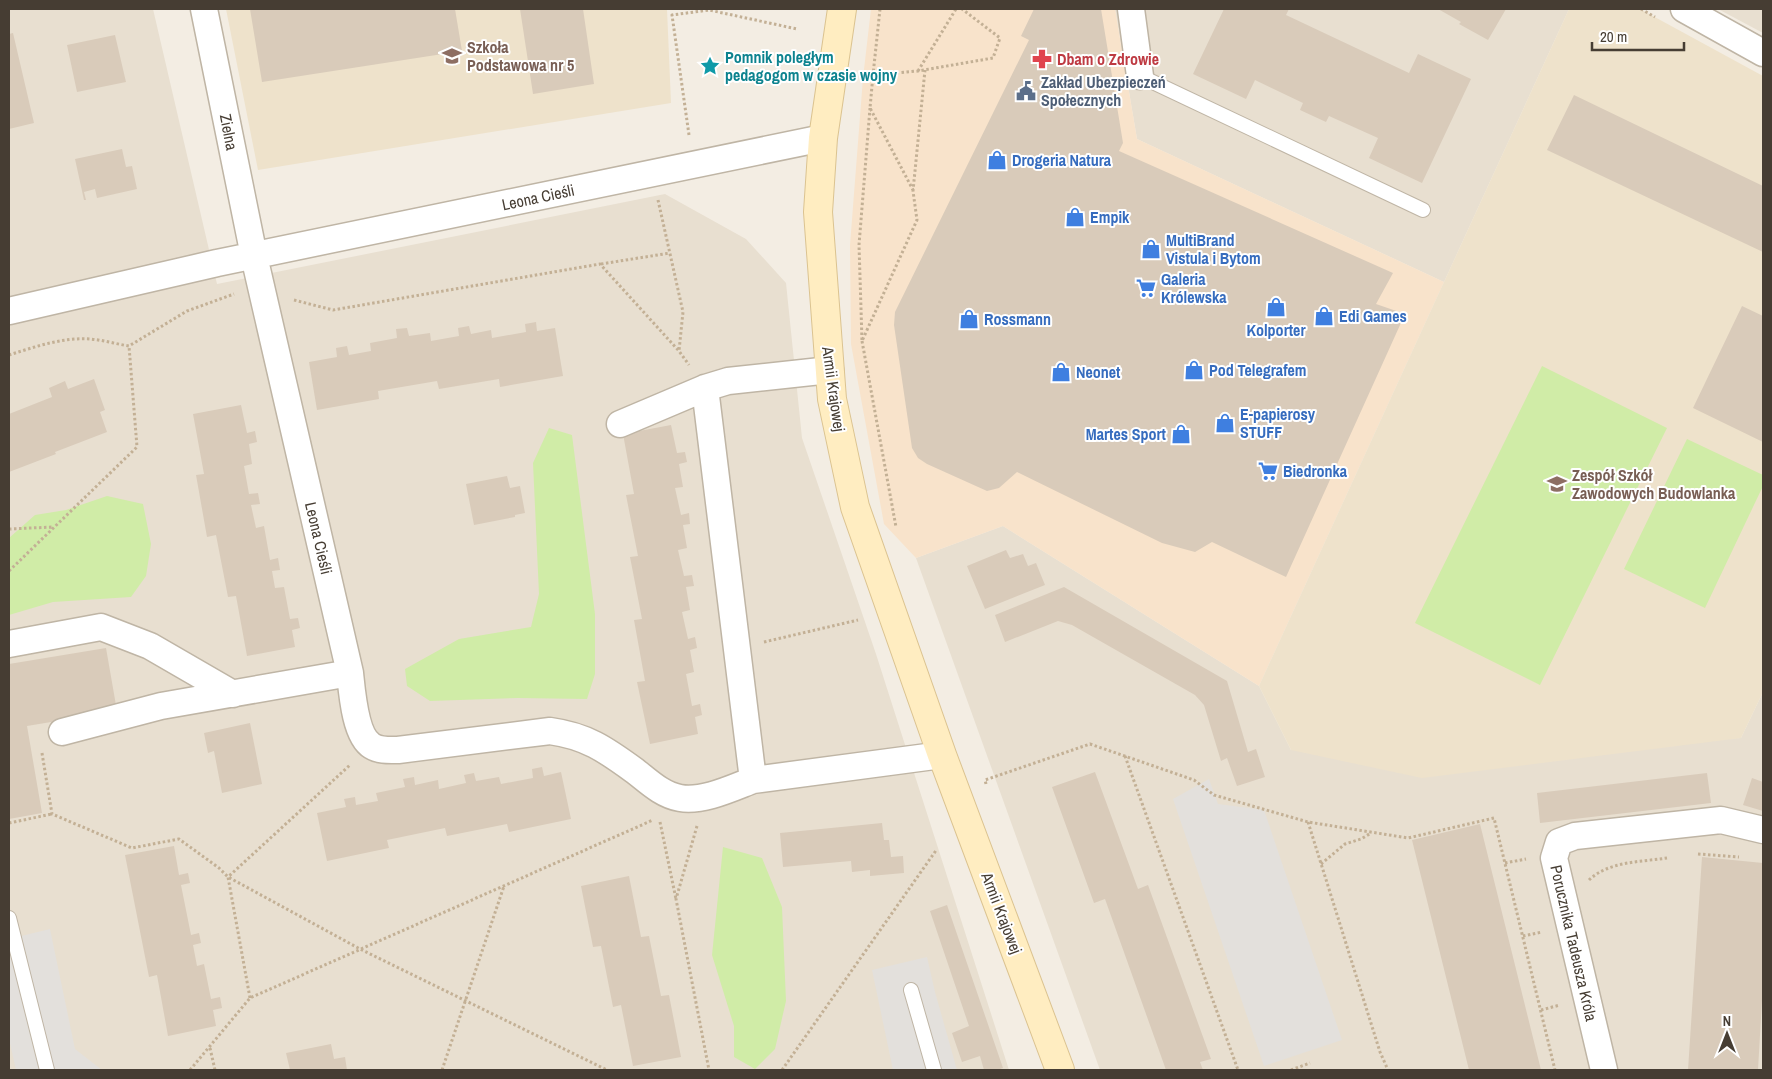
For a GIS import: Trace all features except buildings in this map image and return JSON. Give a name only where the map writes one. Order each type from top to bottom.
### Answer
[{"type":"street","name":"Zielna","points":[[204,9],[254,256]]},
{"type":"street","name":"Armii Krajowej","points":[[842,9],[823,138],[818,212],[832,399],[855,507],[942,756],[1060,1070]]},
{"type":"street","points":[[1130,9],[1140,76]]},
{"type":"street","points":[[1684,9],[1763,53]]},
{"type":"street","name":"Leona Cieśli","points":[[9,311],[254,256],[823,138]]},
{"type":"street","name":"Leona Cieśli","points":[[254,256],[350,674],[357,720],[363,735],[371,746]]},
{"type":"street","points":[[620,424],[705,388],[728,381],[830,370]]},
{"type":"street","points":[[705,388],[753,780]]},
{"type":"street","points":[[9,644],[101,627],[150,646],[233,694]]},
{"type":"street","points":[[62,732],[161,706],[350,674]]},
{"type":"street","points":[[371,746],[383,750],[398,750],[550,731],[569,733],[589,740],[633,769],[660,791],[680,798],[706,797],[753,780],[942,756]]},
{"type":"street","name":"Porucznika Tadeusza Króla","points":[[1604,1070],[1554,858],[1559,842],[1574,836],[1721,820],[1763,830]]},
{"type":"lane","points":[[1140,76],[1423,210]]},
{"type":"lane","points":[[9,918],[47,1070]]},
{"type":"lane","points":[[911,990],[934,1070]]},
{"type":"path","points":[[880,9],[859,245],[862,341],[897,533]]},
{"type":"path","points":[[918,71],[956,9]]},
{"type":"path","points":[[853,74],[873,76],[918,71],[993,58],[1000,38],[962,9]]},
{"type":"path","points":[[689,138],[672,15],[708,10],[797,29]]},
{"type":"path","points":[[862,341],[917,220],[913,190],[925,70]]},
{"type":"path","points":[[870,108],[913,190]]},
{"type":"path","points":[[656,192],[683,312],[679,351]]},
{"type":"path","points":[[9,355],[38,346],[76,339],[91,339],[129,346],[187,311],[244,290],[262,292],[333,310],[600,264],[670,254]]},
{"type":"path","points":[[600,264],[679,351],[705,388]]},
{"type":"path","points":[[9,571],[137,448],[129,346]]},
{"type":"path","points":[[9,529],[54,528]]},
{"type":"path","points":[[737,648],[858,620]]},
{"type":"path","points":[[52,814],[39,736],[62,732]]},
{"type":"path","points":[[987,788],[985,780],[1090,744],[1194,780],[1214,795],[1308,822],[1408,838],[1494,818],[1555,1070]]},
{"type":"path","points":[[228,877],[371,746]]},
{"type":"path","points":[[1125,755],[1238,1070]]},
{"type":"path","points":[[676,899],[706,797]]},
{"type":"path","points":[[9,823],[52,814],[132,848],[179,838],[220,868],[228,877],[360,950],[607,1070]]},
{"type":"path","points":[[190,1070],[250,998],[659,818],[710,1070]]},
{"type":"path","points":[[1308,822],[1380,1052],[1388,1070]]},
{"type":"path","points":[[1321,864],[1345,844],[1362,839],[1371,832]]},
{"type":"path","points":[[782,1070],[937,849]]},
{"type":"path","points":[[1692,854],[1744,857]]},
{"type":"path","points":[[1586,885],[1599,872],[1614,865],[1672,857]]},
{"type":"path","points":[[228,877],[250,998]]},
{"type":"path","points":[[442,1070],[504,886]]},
{"type":"path","points":[[210,1047],[215,1070]]},
{"type":"path","points":[[1291,1070],[1310,1063]]},
{"type":"shaded area","points":[[9,9],[153,9],[217,284],[665,194],[746,239],[786,283],[802,438],[876,654],[1009,1070],[9,1070]]},
{"type":"shaded area","name":"Szkoła Podstawowa nr 5","points":[[226,9],[667,9],[671,103],[258,170]]},
{"type":"shaded area","name":"Galeria Królewska","points":[[871,9],[1115,9],[1137,139],[1444,282],[1259,686],[1003,526],[916,558],[884,524],[851,344],[850,245],[863,78]]},
{"type":"shaded area","points":[[1115,9],[1569,9],[1444,282],[1137,139]]},
{"type":"shaded area","name":"Zespół Szkół Zawodowych Budowlanka","points":[[1569,9],[1640,9],[1763,76],[1763,692],[1741,738],[1422,778],[1291,750],[1259,686]]},
{"type":"shaded area","points":[[1718,9],[1763,9],[1763,33]]},
{"type":"shaded area","points":[[1003,526],[1259,686],[1291,750],[1741,738],[1763,692],[1763,1070],[1100,1070],[916,558]]},
{"type":"shaded area","points":[[1209,779],[1218,804],[1264,810],[1342,1040],[1264,1066],[1173,799]]},
{"type":"shaded area","points":[[50,929],[75,1049],[102,1070],[16,1070],[9,1039],[9,939]]},
{"type":"shaded area","points":[[927,957],[957,1070],[893,1070],[872,970]]},
{"type":"green space","points":[[1542,366],[1667,428],[1540,685],[1415,623]]},
{"type":"green space","points":[[549,428],[572,435],[595,614],[595,674],[587,699],[518,698],[430,701],[407,686],[405,669],[459,639],[531,627],[539,594],[533,463]]},
{"type":"green space","points":[[1687,439],[1763,475],[1763,486],[1705,608],[1624,569]]},
{"type":"green space","points":[[107,496],[143,504],[151,544],[146,576],[131,597],[53,602],[9,615],[9,538],[35,515],[66,510]]},
{"type":"green space","points":[[723,847],[762,858],[782,907],[786,1001],[775,1049],[755,1069],[734,1057],[734,1026],[712,955]]},
{"type":"place","name":"Szkoła Podstawowa nr 5","points":[[452,56]]},
{"type":"place","name":"Dbam o Zdrowie","points":[[1042,59]]},
{"type":"place","name":"Pomnik poległym pedagogom w czasie wojny","points":[[710,66]]},
{"type":"place","name":"Zakład Ubezpieczeń Społecznych","points":[[1026,91]]},
{"type":"place","name":"Drogeria Natura","points":[[997,160]]},
{"type":"place","name":"Empik","points":[[1075,217]]},
{"type":"place","name":"MultiBrand Vistula i Bytom","points":[[1151,249]]},
{"type":"place","name":"Galeria Królewska","points":[[1146,288]]},
{"type":"place","name":"Kolporter","points":[[1276,307]]},
{"type":"place","name":"Edi Games","points":[[1324,316]]},
{"type":"place","name":"Rossmann","points":[[969,319]]},
{"type":"place","name":"Pod Telegrafem","points":[[1194,370]]},
{"type":"place","name":"Neonet","points":[[1061,372]]},
{"type":"place","name":"E-papierosy STUFF","points":[[1225,423]]},
{"type":"place","name":"Martes Sport","points":[[1181,434]]},
{"type":"place","name":"Biedronka","points":[[1268,471]]},
{"type":"place","name":"Zespół Szkół Zawodowych Budowlanka","points":[[1557,484]]}]
